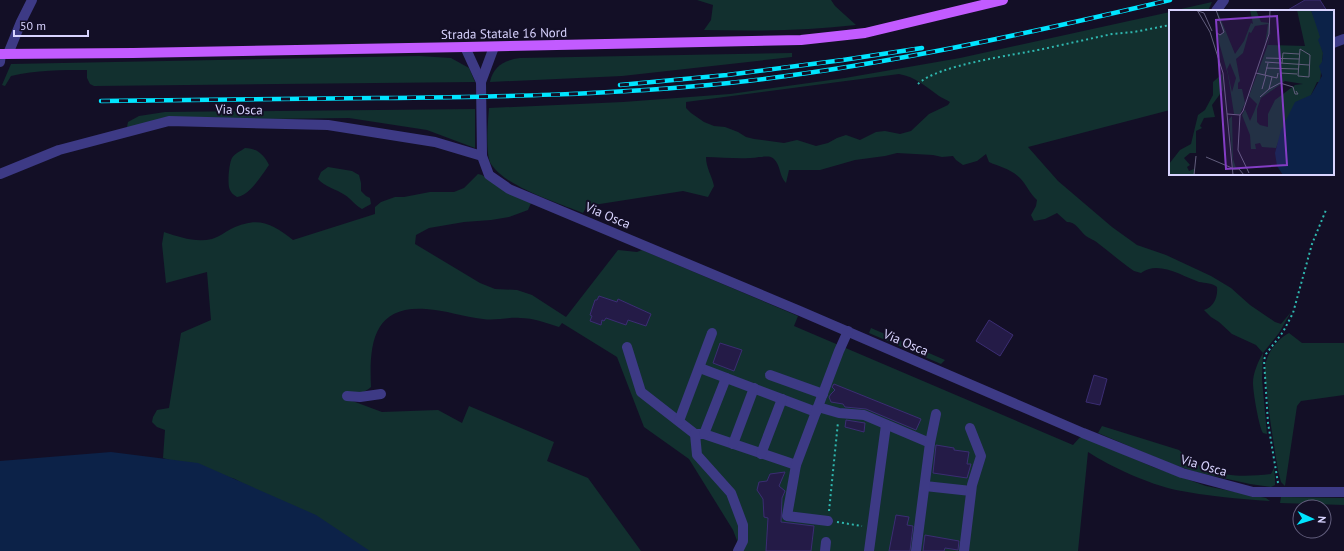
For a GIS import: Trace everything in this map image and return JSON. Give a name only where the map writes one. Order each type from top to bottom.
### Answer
[{"type":"main road","name":"Strada Statale 16 Nord","points":[[2,56],[466,48],[801,40],[865,33],[1004,0]]},
{"type":"street","points":[[2,56],[32,0]]},
{"type":"street","points":[[1217,10],[1224,0]]},
{"type":"street","points":[[1334,43],[1344,39]]},
{"type":"street","points":[[481,82],[494,47]]},
{"type":"street","points":[[466,48],[481,82]]},
{"type":"street","name":"Via Osca","points":[[481,82],[482,156],[489,175],[509,189],[1182,473],[1254,492],[1344,492]]},
{"type":"street","name":"Via Osca","points":[[0,174],[59,150],[169,121],[328,125],[435,142],[482,156]]},
{"type":"street","points":[[828,521],[787,516],[796,465],[848,331]]},
{"type":"street","points":[[679,421],[712,333]]},
{"type":"street","points":[[627,347],[641,392],[679,421],[700,434],[796,465]]},
{"type":"street","points":[[700,368],[782,399],[817,409],[864,415],[930,443]]},
{"type":"street","points":[[770,375],[823,394]]},
{"type":"street","points":[[726,378],[700,434],[697,455],[731,493],[743,525],[743,541],[738,551]]},
{"type":"street","points":[[732,444],[754,388]]},
{"type":"street","points":[[347,396],[360,397],[381,394]]},
{"type":"street","points":[[761,454],[782,399]]},
{"type":"street","points":[[916,551],[930,443],[936,414]]},
{"type":"street","points":[[869,551],[886,424]]},
{"type":"street","points":[[964,551],[972,485],[981,456],[970,428]]},
{"type":"street","points":[[924,486],[971,491]]},
{"type":"path","points":[[918,84],[923,79],[940,71],[977,62],[1112,34],[1134,32],[1169,25]]},
{"type":"path","points":[[1280,492],[1268,422],[1264,360],[1283,332],[1293,312],[1312,244],[1326,210]]},
{"type":"path","points":[[839,413],[828,521],[872,527]]},
{"type":"green space","points":[[697,0],[831,0],[835,6],[856,25],[780,30],[704,30],[711,20],[713,5]]},
{"type":"green space","points":[[1212,2],[1208,10],[1176,10]]},
{"type":"green space","points":[[1169,12],[1169,110],[1028,147],[1058,181],[1112,227],[1137,245],[1166,255],[1211,276],[1231,288],[1250,305],[1275,322],[1281,324],[1291,312],[1279,333],[1263,353],[1256,345],[1232,334],[1204,310],[1210,307],[1215,301],[1217,287],[1209,283],[1199,282],[1170,270],[1155,268],[1148,269],[1141,273],[1134,271],[1086,236],[1073,223],[1067,222],[1057,213],[1045,219],[1034,221],[1031,215],[1036,206],[1037,200],[1017,175],[989,162],[986,154],[977,161],[963,165],[953,156],[942,157],[897,153],[855,160],[820,170],[789,170],[786,183],[782,177],[778,165],[771,157],[706,157],[714,186],[708,197],[683,191],[587,206],[583,213],[520,187],[498,172],[491,164],[489,159],[487,137],[489,108],[623,102],[730,94],[845,78],[960,58]],"holes":[[[899,74],[910,77],[950,102],[948,105],[929,114],[911,131],[900,134],[885,131],[876,132],[860,140],[846,135],[828,143],[816,146],[797,140],[784,143],[754,139],[746,137],[725,127],[714,126],[704,122],[686,108],[686,102]]]},
{"type":"green space","points":[[792,53],[792,57],[622,76],[490,82],[494,72],[500,65],[509,60],[520,58]]},
{"type":"green space","points":[[419,56],[451,58],[469,68],[475,82],[94,86],[90,84],[87,78],[87,70],[78,70],[20,74],[11,76],[5,86],[2,85],[11,64]]},
{"type":"green space","points":[[475,109],[475,148],[427,130],[349,118],[259,119],[127,127],[128,122],[139,116],[165,112]]},
{"type":"green space","points":[[245,148],[253,149],[260,153],[269,165],[251,189],[242,196],[237,197],[231,192],[229,187],[230,164],[233,156]]},
{"type":"green space","points":[[328,167],[352,171],[359,175],[361,191],[370,198],[371,204],[362,209],[345,195],[321,182],[318,179],[321,172]]},
{"type":"green space","points":[[478,174],[531,203],[528,210],[509,217],[429,228],[416,235],[415,244],[480,283],[495,289],[517,290],[532,295],[566,317],[618,250],[637,252],[642,250],[798,316],[794,326],[1073,445],[1081,436],[1153,467],[1206,486],[1266,498],[1270,501],[1211,496],[1176,490],[1154,484],[1130,474],[1088,452],[1078,551],[741,551],[733,530],[689,459],[644,427],[617,357],[562,323],[559,327],[530,319],[488,319],[426,309],[408,309],[395,313],[385,321],[378,330],[371,356],[371,387],[347,399],[382,412],[438,410],[462,423],[469,406],[554,442],[547,461],[588,478],[641,551],[361,551],[235,479],[163,458],[165,430],[157,427],[152,422],[157,410],[169,408],[181,333],[211,320],[207,272],[166,283],[162,244],[164,232],[188,239],[206,240],[220,236],[241,225],[257,222],[264,223],[278,229],[293,240],[375,214],[375,207],[381,202],[395,197],[404,197],[430,192],[454,192],[464,188]]},
{"type":"green space","points":[[871,328],[945,360],[941,364],[869,333]]},
{"type":"green space","points":[[1289,333],[1302,343],[1344,343],[1344,395],[1301,401],[1297,406],[1285,486],[1281,482],[1278,471],[1270,421],[1265,370],[1266,362],[1273,347]]},
{"type":"green space","points":[[1263,353],[1262,379],[1267,434],[1263,433],[1261,429],[1253,387],[1256,368]]},
{"type":"green space","points":[[1102,426],[1179,450],[1199,466],[1222,474],[1246,476],[1271,474],[1274,468],[1275,485],[1271,487],[1250,484],[1196,472],[1169,463],[1098,433]]},
{"type":"green space","points":[[1281,497],[1344,498],[1344,505],[1332,505],[1332,499],[1292,499],[1292,503],[1280,503]]},
{"type":"water","points":[[111,452],[198,463],[316,515],[370,551],[0,551],[0,461]]},
{"type":"building","points":[[1305,0],[1320,0],[1326,10],[1288,10]]},
{"type":"building","points":[[599,296],[617,302],[618,299],[651,314],[646,326],[628,320],[626,325],[606,318],[604,321],[602,320],[601,325],[590,321],[592,316],[590,315],[595,300],[597,300]]},
{"type":"building","points":[[989,320],[1013,335],[1000,356],[976,341]]},
{"type":"building","points":[[720,343],[742,350],[734,371],[713,363]]},
{"type":"building","points":[[1094,375],[1107,379],[1100,405],[1086,402]]},
{"type":"building","points":[[834,384],[921,419],[916,430],[866,409],[845,407],[843,404],[831,402],[829,397],[835,390],[832,387]]},
{"type":"building","points":[[846,420],[865,423],[864,432],[845,427]]},
{"type":"building","points":[[936,445],[969,452],[967,464],[971,464],[967,478],[933,473]]},
{"type":"building","points":[[785,472],[779,486],[785,491],[782,498],[781,522],[814,526],[811,551],[766,551],[768,518],[764,517],[763,499],[757,490],[759,482],[767,481],[770,474]]},
{"type":"building","points":[[896,515],[909,517],[907,525],[913,526],[910,551],[889,551]]},
{"type":"building","points":[[925,535],[959,541],[958,550],[945,548],[944,551],[923,551]]},
{"type":"railway","points":[[101,101],[509,96],[597,93],[729,83],[896,59],[1006,37],[1170,0]]},
{"type":"railway","points":[[620,85],[727,75],[922,48]]}]
